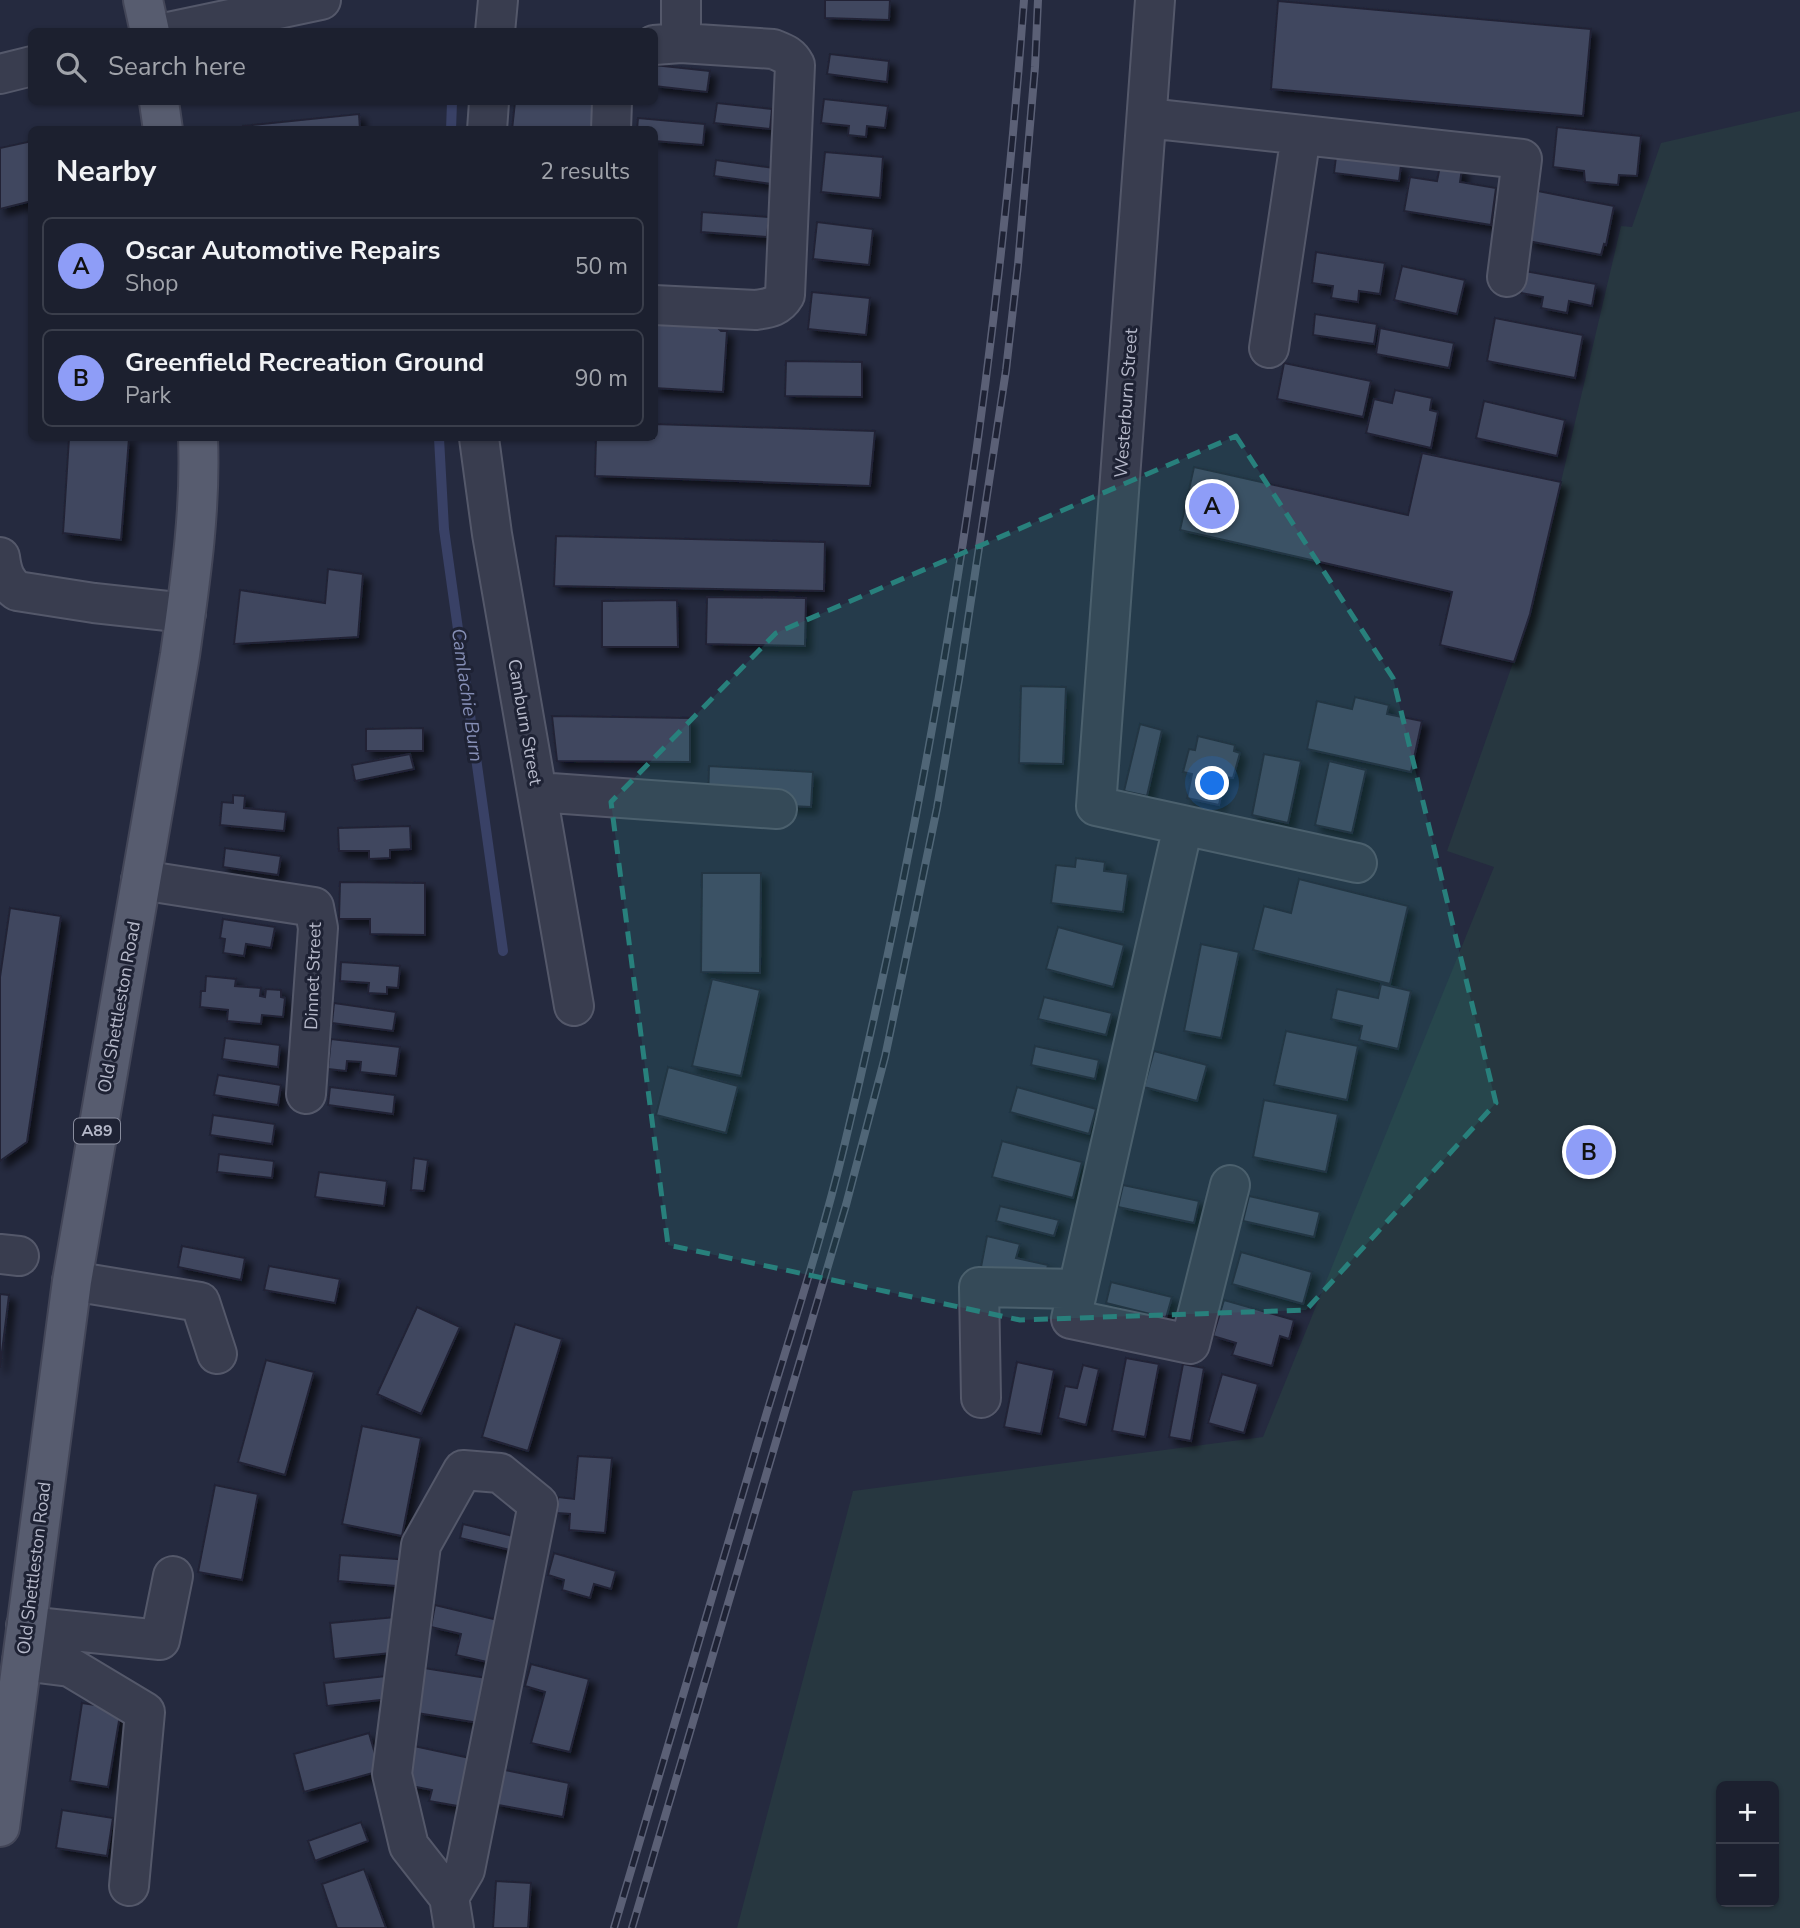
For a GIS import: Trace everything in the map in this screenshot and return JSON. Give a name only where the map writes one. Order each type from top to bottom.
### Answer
[{"type":"main road","points":[[143,0],[148,28]]},
{"type":"main road","points":[[159,105],[162,126]]},
{"type":"main road","name":"Old Shettleston Road","points":[[0,1820],[72,1281],[186,613],[200,475],[198,441]]},
{"type":"street","points":[[187,28],[321,0]]},
{"type":"street","points":[[495,28],[498,0]]},
{"type":"street","points":[[658,305],[756,310],[781,302],[785,295],[795,65],[786,54],[773,49],[668,44],[681,0]]},
{"type":"street","name":"Westerburn Street","points":[[1156,0],[1096,806],[1183,826]]},
{"type":"street","points":[[0,74],[28,67]]},
{"type":"street","points":[[487,126],[489,105]]},
{"type":"street","points":[[611,126],[612,105]]},
{"type":"street","points":[[1147,118],[1522,159],[1507,277]]},
{"type":"street","points":[[1269,348],[1301,135]]},
{"type":"street","name":"Camburn Street","points":[[480,441],[490,522],[574,1006]]},
{"type":"street","points":[[0,557],[2,572],[17,591],[186,613]]},
{"type":"street","points":[[537,792],[777,809]]},
{"type":"street","points":[[1230,1185],[1190,1344],[1070,1319],[1183,826],[1357,863]]},
{"type":"street","name":"Dinnet Street","points":[[141,880],[314,907],[318,928],[306,1094]]},
{"type":"street","points":[[72,1281],[200,1302],[217,1354]]},
{"type":"street","points":[[981,1398],[979,1287],[1077,1289]]},
{"type":"street","points":[[463,1470],[500,1473],[538,1504],[465,1870],[452,1912],[409,1846],[392,1774],[421,1545],[463,1470]]},
{"type":"street","points":[[24,1644],[160,1640],[173,1576]]},
{"type":"street","points":[[24,1644],[70,1667],[145,1712],[129,1886]]},
{"type":"highlighted area","points":[[1236,436],[1393,678],[1496,1103],[1306,1310],[1020,1320],[668,1245],[611,802],[776,633]]},
{"type":"shaded area","points":[[1800,111],[1800,1928],[737,1928],[853,1491],[1263,1437],[1494,867],[1447,851],[1530,614],[1621,226],[1632,227],[1661,143]]},
{"type":"building","points":[[825,0],[890,0],[889,20],[825,18]]},
{"type":"building","points":[[1278,1],[1591,29],[1583,116],[1271,89]]},
{"type":"building","points":[[830,54],[889,61],[887,82],[827,74]]},
{"type":"building","points":[[658,65],[710,71],[707,92],[658,86]]},
{"type":"building","points":[[824,99],[888,106],[885,128],[867,126],[866,137],[848,135],[849,126],[821,123]]},
{"type":"building","points":[[717,103],[772,109],[770,129],[714,123]]},
{"type":"building","points":[[515,105],[601,105],[598,126],[512,126]]},
{"type":"building","points":[[359,114],[360,126],[243,126]]},
{"type":"building","points":[[638,118],[705,124],[703,145],[658,141],[658,126],[637,126]]},
{"type":"building","points":[[1557,127],[1641,136],[1637,176],[1619,175],[1618,185],[1585,182],[1584,171],[1553,167]]},
{"type":"building","points":[[28,142],[28,202],[0,209],[0,148]]},
{"type":"building","points":[[825,152],[883,157],[880,198],[821,192]]},
{"type":"building","points":[[1336,157],[1401,165],[1399,181],[1334,173]]},
{"type":"building","points":[[716,160],[774,168],[772,184],[714,176]]},
{"type":"building","points":[[1440,166],[1462,169],[1460,182],[1496,188],[1491,225],[1404,211],[1410,177],[1437,181]]},
{"type":"building","points":[[1538,191],[1614,206],[1606,245],[1604,244],[1601,255],[1528,241]]},
{"type":"building","points":[[702,212],[769,217],[767,237],[701,232]]},
{"type":"building","points":[[817,222],[873,229],[869,265],[813,259]]},
{"type":"building","points":[[1316,252],[1385,263],[1380,294],[1359,291],[1358,302],[1331,298],[1333,286],[1312,283]]},
{"type":"building","points":[[1402,266],[1465,280],[1457,314],[1394,300]]},
{"type":"building","points":[[1525,271],[1596,284],[1592,306],[1569,301],[1567,313],[1541,308],[1543,297],[1521,293]]},
{"type":"building","points":[[812,292],[870,298],[866,335],[808,329]]},
{"type":"building","points":[[1315,314],[1377,324],[1374,344],[1313,335]]},
{"type":"building","points":[[1495,318],[1583,335],[1575,378],[1487,361]]},
{"type":"building","points":[[658,322],[716,326],[721,331],[727,331],[723,392],[658,388]]},
{"type":"building","points":[[1380,328],[1454,343],[1449,368],[1376,354]]},
{"type":"building","points":[[786,361],[862,362],[862,397],[785,396]]},
{"type":"building","points":[[1284,363],[1371,381],[1363,417],[1277,399]]},
{"type":"building","points":[[1395,390],[1432,398],[1430,410],[1438,412],[1431,448],[1366,433],[1374,399],[1392,403]]},
{"type":"building","points":[[1484,401],[1565,420],[1557,456],[1476,438]]},
{"type":"building","points":[[658,424],[875,431],[870,486],[595,476],[596,441],[658,441]]},
{"type":"building","points":[[69,441],[129,441],[121,540],[63,533]]},
{"type":"building","points":[[1422,453],[1561,482],[1530,614],[1514,662],[1440,645],[1452,592],[1180,530],[1194,467],[1408,515]]},
{"type":"building","points":[[556,536],[825,542],[824,591],[554,586]]},
{"type":"building","points":[[328,569],[363,574],[358,637],[234,644],[240,590],[325,603]]},
{"type":"building","points":[[707,597],[806,598],[805,646],[706,644]]},
{"type":"building","points":[[677,600],[678,647],[602,647],[602,601]]},
{"type":"building","points":[[1021,686],[1066,687],[1063,764],[1019,763]]},
{"type":"building","points":[[1355,697],[1389,705],[1387,714],[1422,721],[1411,772],[1307,749],[1317,701],[1352,709]]},
{"type":"building","points":[[552,716],[690,718],[690,762],[557,761]]},
{"type":"building","points":[[1140,724],[1162,730],[1147,796],[1124,791]]},
{"type":"building","points":[[423,728],[423,751],[366,751],[366,729]]},
{"type":"building","points":[[1198,736],[1235,745],[1234,751],[1240,753],[1233,778],[1225,777],[1219,805],[1187,798],[1192,774],[1183,772],[1189,749],[1195,750]]},
{"type":"building","points":[[410,754],[414,769],[355,781],[352,765]]},
{"type":"building","points":[[1264,754],[1301,761],[1288,823],[1252,815]]},
{"type":"building","points":[[1329,761],[1366,770],[1352,833],[1315,825]]},
{"type":"building","points":[[709,766],[813,772],[811,807],[708,802]]},
{"type":"building","points":[[233,795],[245,796],[244,808],[286,812],[284,831],[220,825],[222,802],[233,803]]},
{"type":"building","points":[[410,826],[411,849],[390,850],[390,858],[369,859],[369,851],[339,851],[338,828]]},
{"type":"building","points":[[225,848],[281,856],[278,875],[223,867]]},
{"type":"building","points":[[1076,858],[1105,862],[1104,871],[1128,874],[1123,912],[1051,903],[1056,865],[1075,867]]},
{"type":"building","points":[[702,873],[761,873],[760,973],[701,972]]},
{"type":"building","points":[[1299,879],[1408,906],[1390,984],[1253,950],[1264,906],[1291,913]]},
{"type":"building","points":[[340,882],[425,883],[425,935],[370,934],[370,919],[339,919]]},
{"type":"building","points":[[10,908],[61,916],[27,1142],[0,1161],[0,977]]},
{"type":"building","points":[[223,919],[275,927],[271,948],[246,944],[244,956],[223,953],[225,939],[220,938]]},
{"type":"building","points":[[1058,927],[1124,945],[1113,987],[1046,969]]},
{"type":"building","points":[[1201,944],[1239,952],[1221,1038],[1184,1031]]},
{"type":"building","points":[[341,962],[400,966],[398,988],[387,987],[387,994],[368,993],[369,983],[340,981]]},
{"type":"building","points":[[206,976],[236,979],[235,986],[261,988],[260,996],[265,997],[266,989],[281,990],[281,997],[285,998],[283,1017],[262,1015],[261,1024],[227,1021],[228,1010],[200,1007]]},
{"type":"building","points":[[712,979],[760,990],[741,1076],[692,1066]]},
{"type":"building","points":[[1381,984],[1411,991],[1398,1049],[1359,1040],[1362,1026],[1331,1019],[1337,989],[1378,998]]},
{"type":"building","points":[[1044,997],[1112,1013],[1106,1035],[1038,1019]]},
{"type":"building","points":[[334,1003],[396,1012],[393,1031],[332,1023]]},
{"type":"building","points":[[1286,1031],[1358,1046],[1347,1100],[1274,1085]]},
{"type":"building","points":[[225,1038],[280,1045],[278,1067],[222,1059]]},
{"type":"building","points":[[331,1039],[400,1047],[396,1076],[360,1072],[361,1062],[347,1061],[346,1071],[328,1069]]},
{"type":"building","points":[[1035,1046],[1099,1060],[1095,1079],[1031,1065]]},
{"type":"building","points":[[1154,1051],[1207,1065],[1197,1101],[1144,1087]]},
{"type":"building","points":[[668,1067],[738,1086],[726,1133],[656,1115]]},
{"type":"building","points":[[218,1075],[281,1085],[278,1105],[214,1095]]},
{"type":"building","points":[[330,1087],[395,1095],[393,1114],[328,1105]]},
{"type":"building","points":[[1017,1087],[1096,1109],[1089,1134],[1010,1112]]},
{"type":"building","points":[[1264,1100],[1338,1114],[1326,1172],[1253,1157]]},
{"type":"building","points":[[213,1115],[275,1124],[272,1144],[210,1135]]},
{"type":"building","points":[[1002,1141],[1082,1162],[1073,1198],[992,1177]]},
{"type":"building","points":[[219,1154],[274,1161],[272,1178],[217,1172]]},
{"type":"building","points":[[414,1158],[428,1160],[424,1191],[411,1190]]},
{"type":"building","points":[[319,1172],[387,1181],[384,1206],[315,1197]]},
{"type":"building","points":[[1123,1185],[1199,1201],[1194,1223],[1118,1207]]},
{"type":"building","points":[[1249,1196],[1320,1212],[1314,1237],[1243,1221]]},
{"type":"building","points":[[1000,1206],[1059,1220],[1054,1236],[996,1221]]},
{"type":"building","points":[[987,1236],[1020,1244],[1016,1258],[1048,1265],[1044,1282],[981,1267]]},
{"type":"building","points":[[182,1246],[245,1258],[241,1280],[178,1267]]},
{"type":"building","points":[[1241,1252],[1312,1272],[1303,1304],[1232,1284]]},
{"type":"building","points":[[269,1266],[340,1279],[335,1303],[264,1290]]},
{"type":"building","points":[[1111,1282],[1172,1297],[1166,1318],[1106,1303]]},
{"type":"building","points":[[0,1294],[9,1295],[0,1368]]},
{"type":"building","points":[[1224,1300],[1294,1320],[1289,1339],[1280,1336],[1272,1366],[1232,1355],[1236,1343],[1213,1336]]},
{"type":"building","points":[[417,1307],[460,1327],[421,1414],[377,1394]]},
{"type":"building","points":[[515,1324],[562,1339],[528,1451],[482,1437]]},
{"type":"building","points":[[1126,1358],[1159,1364],[1145,1437],[1112,1431]]},
{"type":"building","points":[[266,1360],[314,1372],[285,1475],[238,1462]]},
{"type":"building","points":[[1017,1362],[1054,1370],[1041,1434],[1004,1427]]},
{"type":"building","points":[[1183,1364],[1204,1368],[1191,1441],[1169,1437]]},
{"type":"building","points":[[1083,1365],[1099,1369],[1086,1425],[1058,1418],[1065,1386],[1077,1388]]},
{"type":"building","points":[[1222,1374],[1258,1384],[1244,1433],[1208,1423]]},
{"type":"building","points":[[362,1426],[421,1438],[402,1536],[342,1524]]},
{"type":"building","points":[[578,1456],[612,1458],[605,1533],[569,1530],[570,1514],[557,1513],[558,1497],[574,1499]]},
{"type":"building","points":[[215,1485],[258,1494],[242,1580],[198,1572]]},
{"type":"building","points":[[463,1524],[517,1537],[514,1551],[460,1538]]},
{"type":"building","points":[[554,1553],[616,1571],[611,1589],[594,1584],[590,1598],[562,1590],[564,1580],[548,1575]]},
{"type":"building","points":[[340,1555],[411,1560],[408,1587],[338,1581]]},
{"type":"building","points":[[435,1605],[506,1622],[496,1664],[456,1655],[461,1634],[431,1627]]},
{"type":"building","points":[[396,1617],[400,1652],[334,1659],[330,1623]]},
{"type":"building","points":[[531,1664],[589,1679],[570,1752],[531,1743],[545,1692],[525,1686]]},
{"type":"building","points":[[424,1668],[493,1679],[485,1724],[417,1713]]},
{"type":"building","points":[[386,1676],[389,1699],[327,1706],[324,1683]]},
{"type":"building","points":[[82,1703],[121,1709],[108,1787],[70,1781]]},
{"type":"building","points":[[369,1733],[380,1771],[304,1792],[294,1754]]},
{"type":"building","points":[[414,1746],[479,1760],[469,1808],[429,1801],[432,1790],[406,1785]]},
{"type":"building","points":[[500,1769],[569,1783],[563,1817],[493,1804]]},
{"type":"building","points":[[62,1810],[113,1818],[107,1856],[56,1848]]},
{"type":"building","points":[[361,1822],[368,1841],[315,1861],[308,1841]]},
{"type":"building","points":[[364,1869],[386,1928],[337,1928],[322,1884]]},
{"type":"building","points":[[496,1881],[531,1883],[528,1928],[493,1928]]},
{"type":"waterway","name":"Camlachie Burn","points":[[451,126],[452,105]]},
{"type":"waterway","name":"Camlachie Burn","points":[[439,441],[444,529],[503,951]]},
{"type":"railway","points":[[614,1928],[825,1221],[877,1005],[907,863],[958,577],[997,289],[1024,0]]},
{"type":"railway","points":[[632,1928],[846,1205],[885,1057],[937,808],[1006,370],[1018,265],[1038,0]]},
{"type":"place","name":"Oscar Automotive Repairs","points":[[1212,506]]},
{"type":"place","name":"Greenfield Recreation Ground","points":[[1589,1152]]}]
